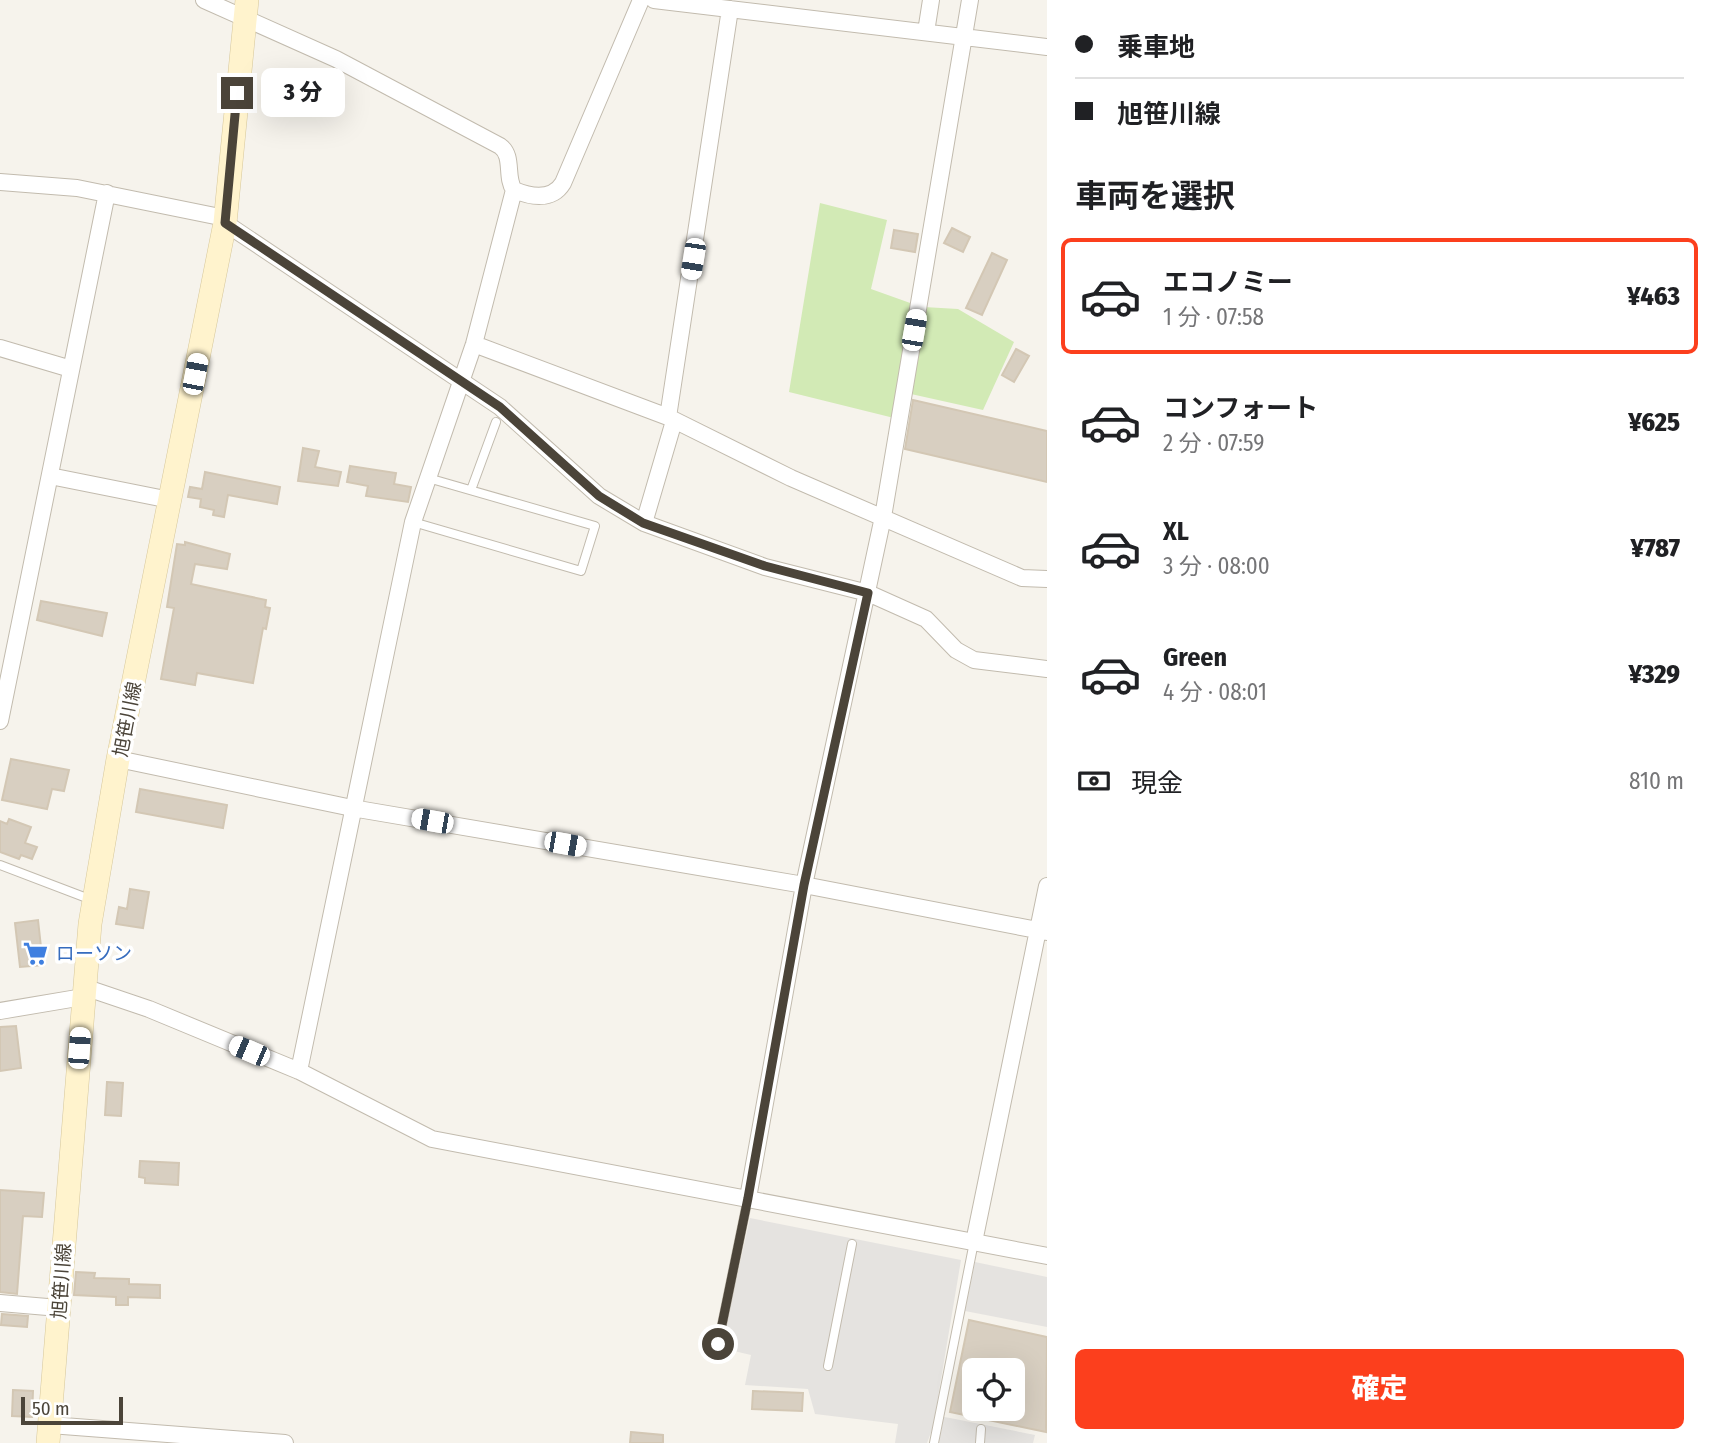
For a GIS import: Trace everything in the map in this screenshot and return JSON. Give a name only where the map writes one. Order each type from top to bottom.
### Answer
[{"type":"main road","name":"旭笹川線","points":[[49,1434],[83,992],[94,901],[118,759],[225,220],[246,9]]},
{"type":"street","points":[[204,0],[246,9],[505,149],[508,156],[508,178],[514,191],[474,344],[413,522],[299,1071]]},
{"type":"street","points":[[514,191],[538,197],[561,187],[641,0]]},
{"type":"street","points":[[654,0],[1047,47]]},
{"type":"street","points":[[926,32],[931,0]]},
{"type":"street","points":[[748,1198],[804,885],[883,517],[970,0]]},
{"type":"street","points":[[643,523],[671,419],[730,9]]},
{"type":"street","points":[[0,182],[107,193],[225,220],[348,308],[461,379],[500,407],[599,496],[643,523],[765,566],[868,593],[926,618],[956,650],[974,660],[1044,671],[1047,669]]},
{"type":"street","points":[[0,721],[107,193]]},
{"type":"street","points":[[474,344],[671,419],[791,478],[1022,578],[1047,579]]},
{"type":"street","points":[[0,348],[71,369]]},
{"type":"street","points":[[50,477],[170,500]]},
{"type":"street","points":[[118,759],[352,808],[804,885],[1043,931]]},
{"type":"street","points":[[974,1242],[1043,931],[1047,886]]},
{"type":"street","points":[[0,1011],[83,992],[149,1009],[299,1071],[432,1139],[1047,1256]]},
{"type":"street","points":[[0,1303],[59,1307]]},
{"type":"street","points":[[49,1434],[285,1443]]},
{"type":"lane","points":[[471,490],[496,422]]},
{"type":"lane","points":[[413,522],[582,571],[595,526],[427,477]]},
{"type":"lane","points":[[0,865],[94,901]]},
{"type":"lane","points":[[718,1344],[748,1198]]},
{"type":"lane","points":[[934,1443],[974,1242]]},
{"type":"lane","points":[[828,1366],[852,1244]]},
{"type":"lane","points":[[980,1443],[981,1429]]},
{"type":"green space","points":[[820,203],[887,220],[871,289],[913,304],[894,418],[789,392]]},
{"type":"green space","points":[[924,307],[958,309],[1014,342],[983,410],[911,394]]},
{"type":"shaded area","points":[[750,1218],[961,1260],[933,1427],[927,1443],[895,1443],[898,1424],[815,1414],[808,1389],[745,1385],[751,1355],[721,1348]]},
{"type":"shaded area","points":[[975,1262],[1047,1277],[1047,1327],[965,1311]]},
{"type":"shaded area","points":[[944,1417],[1035,1435],[1033,1443],[939,1443]]},
{"type":"building","points":[[952,228],[970,237],[963,252],[944,243]]},
{"type":"building","points":[[894,230],[918,234],[915,252],[891,248]]},
{"type":"building","points":[[992,253],[1007,260],[982,315],[966,308]]},
{"type":"building","points":[[1016,349],[1029,356],[1014,382],[1002,375]]},
{"type":"building","points":[[913,400],[1047,431],[1047,482],[905,449]]},
{"type":"building","points":[[303,448],[319,451],[315,467],[341,472],[338,486],[298,481]]},
{"type":"building","points":[[350,466],[396,473],[394,484],[411,487],[408,502],[366,496],[368,486],[347,482]]},
{"type":"building","points":[[205,472],[280,487],[277,504],[228,495],[224,517],[213,515],[214,510],[200,507],[201,499],[188,497],[190,487],[202,489]]},
{"type":"building","points":[[185,542],[230,554],[227,569],[195,564],[191,584],[266,600],[265,607],[270,608],[266,629],[263,628],[253,683],[197,673],[195,685],[161,679],[174,608],[167,607],[177,544],[185,545]]},
{"type":"building","points":[[41,601],[107,613],[102,636],[37,620]]},
{"type":"building","points":[[11,759],[69,770],[64,791],[52,789],[47,809],[2,800]]},
{"type":"building","points":[[140,789],[227,805],[223,828],[136,812]]},
{"type":"building","points":[[9,819],[31,827],[25,843],[37,847],[32,859],[21,855],[19,859],[0,852],[0,821],[7,824]]},
{"type":"building","points":[[130,889],[149,892],[143,928],[116,924],[119,907],[127,909]]},
{"type":"building","points":[[38,920],[43,965],[20,967],[15,923]]},
{"type":"building","points":[[16,1026],[21,1068],[0,1071],[0,1027]]},
{"type":"building","points":[[107,1082],[123,1083],[121,1116],[105,1115]]},
{"type":"building","points":[[140,1161],[179,1163],[178,1185],[145,1183],[145,1178],[139,1177]]},
{"type":"building","points":[[0,1190],[44,1193],[42,1217],[23,1216],[17,1294],[0,1292]]},
{"type":"building","points":[[76,1272],[95,1273],[94,1278],[129,1279],[129,1284],[160,1285],[160,1298],[128,1297],[128,1305],[116,1305],[116,1297],[74,1295]]},
{"type":"building","points":[[2,1314],[28,1316],[27,1327],[1,1325]]},
{"type":"building","points":[[969,1320],[1047,1337],[1046,1432],[993,1421],[1025,1421],[1025,1358],[962,1358],[962,1414],[950,1412]]},
{"type":"building","points":[[13,1390],[33,1391],[32,1417],[12,1416]]},
{"type":"building","points":[[753,1391],[803,1393],[802,1411],[752,1409]]},
{"type":"building","points":[[631,1432],[663,1435],[663,1443],[630,1443]]},
{"type":"place","name":"ローソン","points":[[36,953]]},
{"type":"route","points":[[237,93],[225,223],[348,308],[461,379],[500,407],[599,496],[643,523],[765,566],[868,593],[804,885],[748,1198],[718,1344]]}]
